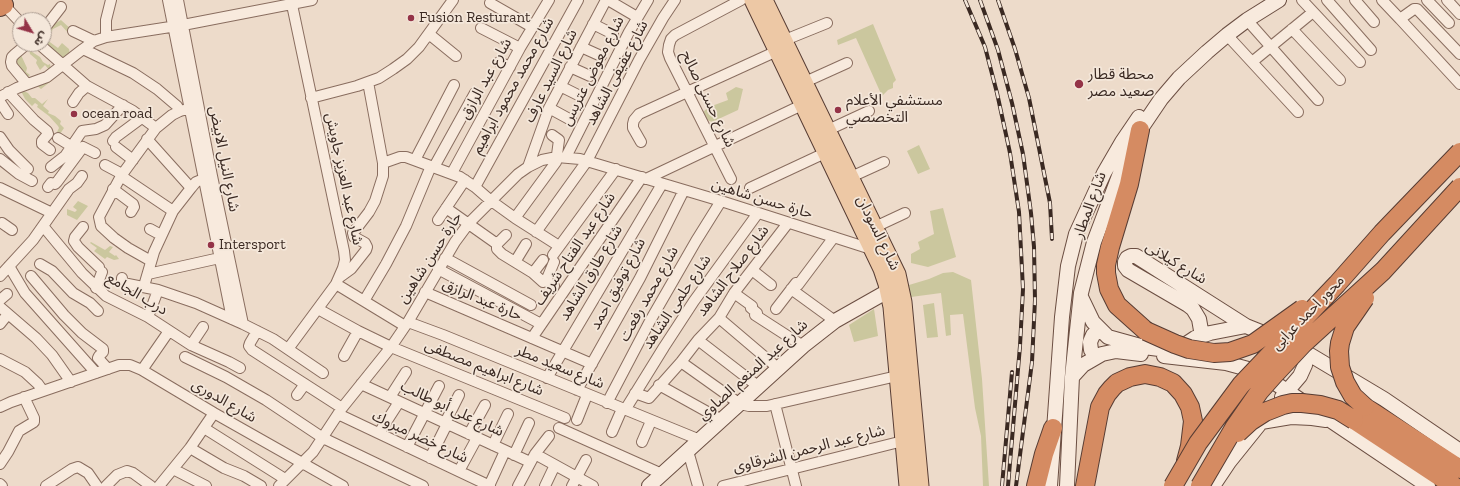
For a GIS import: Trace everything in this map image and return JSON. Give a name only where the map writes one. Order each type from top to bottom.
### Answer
[{"type":"highway","points":[[1140,130],[1132,172],[1110,247],[1106,264],[1106,273],[1109,289],[1117,305],[1146,331],[1175,344],[1205,352],[1230,352],[1253,344],[1337,284]]},
{"type":"highway","name":"محور احمد عرابى","points":[[1173,486],[1185,463],[1212,423],[1241,385],[1337,284],[1382,233],[1460,152]]},
{"type":"highway","name":"محور احمد عرابى","points":[[1200,486],[1222,447],[1246,410],[1278,370],[1304,343],[1383,271],[1460,187]]},
{"type":"highway","points":[[1383,271],[1349,320],[1342,335],[1338,351],[1342,375],[1348,389],[1359,402],[1460,468]]},
{"type":"highway","points":[[1085,486],[1096,421],[1103,400],[1117,383],[1138,375],[1152,375],[1166,379],[1179,388],[1187,400],[1193,421],[1190,446],[1185,463]]},
{"type":"highway","points":[[1222,447],[1251,421],[1274,408],[1292,403],[1320,404],[1346,415],[1454,486]]},
{"type":"highway","points":[[1036,486],[1044,454],[1053,428]]},
{"type":"main road","name":"شارع السودان","points":[[752,0],[805,82],[894,264],[901,285],[904,302],[902,360],[897,376],[907,486]]},
{"type":"main road","name":"شارع السودان","points":[[765,0],[802,105],[884,276],[902,360],[921,486]]},
{"type":"street","name":"شارع النيل الابيض","points":[[168,0],[178,26],[224,257],[232,319]]},
{"type":"street","name":"شارع النيل الابيض","points":[[178,0],[178,26]]},
{"type":"street","points":[[50,150],[42,144],[42,141],[48,134],[47,132],[4,94],[47,77],[64,65],[83,48],[106,37],[178,26],[291,2],[312,0]]},
{"type":"street","points":[[311,98],[368,82],[388,72],[407,59],[419,47],[453,0]]},
{"type":"street","name":"شارع عبد الرازق","points":[[452,173],[548,0]]},
{"type":"street","name":"شارع محمد محمود ابراهيم","points":[[475,187],[578,0]]},
{"type":"street","points":[[607,0],[637,17]]},
{"type":"street","name":"شارع السيد عارف","points":[[528,167],[548,108],[607,0]]},
{"type":"street","name":"شارع معوض عتريس","points":[[515,218],[561,157],[637,17],[648,0]]},
{"type":"street","name":"شارع عفيفى الشاهد","points":[[536,232],[587,161],[639,60],[675,0]]},
{"type":"street","name":"شارع حسنى صالح","points":[[730,179],[715,146],[670,58],[668,45],[671,39],[676,35],[742,0]]},
{"type":"street","name":"شارع المطار","points":[[1050,486],[1062,317],[1068,266],[1076,234],[1104,173],[1122,142],[1155,94],[1194,52],[1222,29],[1263,0]]},
{"type":"street","name":"شارع المطار","points":[[1067,486],[1072,377],[1081,298],[1088,260],[1102,218],[1122,168],[1140,130],[1161,99],[1179,78],[1206,52],[1227,35],[1247,20],[1279,0]]},
{"type":"street","points":[[1302,0],[1360,62]]},
{"type":"street","points":[[1327,0],[1371,50]]},
{"type":"street","points":[[1355,0],[1374,22]]},
{"type":"street","points":[[1382,0],[1460,84]]},
{"type":"street","points":[[1427,0],[1448,24]]},
{"type":"street","points":[[1447,0],[1460,14]]},
{"type":"street","points":[[106,37],[107,1]]},
{"type":"street","name":"شارع عبد العزيز جاويش","points":[[288,349],[338,280],[345,260],[291,2]]},
{"type":"street","points":[[490,3],[532,27]]},
{"type":"street","points":[[3,6],[12,14]]},
{"type":"street","points":[[52,19],[61,7]]},
{"type":"street","points":[[1400,19],[1414,9],[1417,9],[1460,54]]},
{"type":"street","points":[[1252,62],[1313,12]]},
{"type":"street","points":[[1247,20],[1318,100]]},
{"type":"street","points":[[641,142],[633,128],[636,117],[827,23]]},
{"type":"street","points":[[593,24],[612,34]]},
{"type":"street","points":[[481,28],[520,48]]},
{"type":"street","points":[[1292,29],[1340,80]]},
{"type":"street","points":[[73,31],[94,42]]},
{"type":"street","points":[[429,34],[456,56]]},
{"type":"street","points":[[1227,35],[1298,112]]},
{"type":"street","points":[[581,46],[601,56]]},
{"type":"street","points":[[83,48],[133,73],[157,89],[177,106],[180,111]]},
{"type":"street","points":[[18,52],[12,57],[12,66],[27,84]]},
{"type":"street","points":[[49,52],[87,86],[143,117],[156,128]]},
{"type":"street","points":[[499,62],[510,67]]},
{"type":"street","points":[[805,82],[847,63]]},
{"type":"street","points":[[570,67],[590,76]]},
{"type":"street","points":[[338,280],[351,269],[366,250],[367,245],[354,237],[353,233],[369,212],[375,201],[383,176],[383,163],[368,82]]},
{"type":"street","points":[[415,160],[454,85]]},
{"type":"street","points":[[73,102],[79,93],[87,86]]},
{"type":"street","points":[[560,86],[578,95]]},
{"type":"street","points":[[364,301],[403,232],[432,166],[475,93]]},
{"type":"street","points":[[0,102],[8,114]]},
{"type":"street","points":[[83,153],[82,131],[96,129],[104,125],[123,105]]},
{"type":"street","points":[[644,178],[802,105]]},
{"type":"street","points":[[151,261],[114,238],[101,226],[99,217],[113,189],[156,128],[165,120],[180,111],[194,107]]},
{"type":"street","points":[[548,108],[571,120]]},
{"type":"street","points":[[828,130],[869,111]]},
{"type":"street","points":[[133,160],[115,144],[116,137],[143,117]]},
{"type":"street","points":[[552,135],[559,140],[561,157]]},
{"type":"street","points":[[0,137],[9,150],[28,169]]},
{"type":"street","points":[[58,138],[83,153]]},
{"type":"street","points":[[147,139],[191,188]]},
{"type":"street","points":[[69,189],[53,185],[66,162],[83,153]]},
{"type":"street","points":[[750,188],[825,153]]},
{"type":"street","points":[[383,163],[400,157],[415,160],[452,173],[475,187],[490,200],[536,232],[555,254]]},
{"type":"street","name":"حارة حسن شاهين","points":[[281,484],[303,464],[313,452],[340,411],[391,347],[438,269],[468,223],[518,174],[542,160],[561,157],[587,161],[721,201],[871,249]]},
{"type":"street","points":[[0,159],[19,174],[32,180]]},
{"type":"street","points":[[51,167],[59,160],[66,162]]},
{"type":"street","points":[[851,177],[884,162]]},
{"type":"street","points":[[106,165],[173,212]]},
{"type":"street","points":[[446,208],[497,244],[497,249],[502,254],[533,273],[543,282],[550,283],[555,254],[616,169]]},
{"type":"street","points":[[82,176],[77,184],[69,189],[33,240],[3,271],[25,292],[40,310],[52,330],[96,373]]},
{"type":"street","points":[[144,286],[151,261],[173,212],[191,188],[208,177]]},
{"type":"street","name":"شارع عبد الفتاح شريف","points":[[532,338],[644,178]]},
{"type":"street","points":[[438,220],[465,180]]},
{"type":"street","name":"شارع طارق الشاهد","points":[[547,378],[662,184]]},
{"type":"street","points":[[0,188],[52,213]]},
{"type":"street","points":[[113,189],[133,204],[134,207],[131,212]]},
{"type":"street","name":"شارع توفيق احمد","points":[[577,390],[636,284],[684,190]]},
{"type":"street","name":"شارع محمد رفعت","points":[[607,403],[650,321],[721,201]]},
{"type":"street","name":"شارع حلمى الشاهد","points":[[612,432],[624,410],[694,301],[758,213]]},
{"type":"street","points":[[875,227],[905,213]]},
{"type":"street","points":[[2,222],[12,230]]},
{"type":"street","name":"شارع صلاح الشاهد","points":[[635,393],[649,398],[681,362],[698,340],[720,318],[734,293],[791,224]]},
{"type":"street","name":"درب الجامع","points":[[43,226],[68,257],[98,289],[110,298],[148,316],[191,345],[240,368]]},
{"type":"street","points":[[83,227],[74,239],[75,244],[100,269],[98,289],[90,303]]},
{"type":"street","points":[[150,229],[161,236]]},
{"type":"street","points":[[497,244],[506,235]]},
{"type":"street","points":[[776,309],[796,283],[798,285],[834,237]]},
{"type":"street","points":[[515,262],[526,244]]},
{"type":"street","points":[[68,257],[78,247]]},
{"type":"street","name":"شارع كيلانى","points":[[1202,336],[1199,319],[1193,309],[1188,304],[1128,270],[1125,266],[1127,258],[1136,256],[1246,326]]},
{"type":"street","name":"شارع النيل الابيض","points":[[224,257],[243,324]]},
{"type":"street","points":[[148,274],[224,257]]},
{"type":"street","points":[[445,258],[531,305]]},
{"type":"street","points":[[533,273],[543,260]]},
{"type":"street","points":[[40,264],[52,271],[74,293],[90,303],[98,312]]},
{"type":"street","points":[[438,269],[541,324]]},
{"type":"street","points":[[752,270],[770,285]]},
{"type":"street","points":[[2,402],[24,397],[108,369],[98,358],[103,352],[103,349],[82,333],[64,315],[31,276]]},
{"type":"street","points":[[122,278],[123,283],[158,290],[196,303],[243,324],[288,349],[323,373]]},
{"type":"street","name":"شارع سعيد مطر","points":[[338,280],[364,301],[406,324],[443,335],[700,440]]},
{"type":"street","points":[[791,289],[835,321]]},
{"type":"street","points":[[148,316],[158,290]]},
{"type":"street","name":"شارع عبد المنعم الصاوي","points":[[649,486],[803,346],[835,321],[888,291]]},
{"type":"street","name":"حارة عبد الرازق","points":[[425,292],[592,364]]},
{"type":"street","points":[[734,293],[752,306],[751,308],[757,313],[755,315],[803,346]]},
{"type":"street","points":[[1081,298],[1093,322],[1100,330],[1108,337],[1124,342],[1167,350],[1177,350],[1210,333],[1246,326],[1271,336],[1307,353],[1384,399],[1460,451]]},
{"type":"street","points":[[24,300],[35,312],[37,313],[40,310]]},
{"type":"street","points":[[0,307],[36,338],[52,355],[71,382]]},
{"type":"street","name":"شارع ابراهيم مصطفى","points":[[318,309],[391,347],[565,418]]},
{"type":"street","points":[[0,324],[8,314]]},
{"type":"street","points":[[720,318],[779,369]]},
{"type":"street","points":[[191,345],[203,327]]},
{"type":"street","points":[[1096,356],[1091,350],[1090,342],[1094,335],[1100,330]]},
{"type":"street","points":[[142,370],[169,331]]},
{"type":"street","name":"شارع خضر مبروك","points":[[257,331],[250,343],[250,348],[252,350],[305,384],[340,411],[379,433],[489,486]]},
{"type":"street","points":[[344,356],[358,331]]},
{"type":"street","points":[[698,340],[759,387]]},
{"type":"street","points":[[1072,377],[1083,365],[1096,356],[1116,351],[1226,363],[1242,367],[1259,374],[1288,390],[1332,422],[1428,486]]},
{"type":"street","points":[[1214,486],[1229,462],[1296,381],[1302,371],[1307,353]]},
{"type":"street","points":[[43,362],[52,355]]},
{"type":"street","points":[[185,356],[266,400],[323,438],[422,486]]},
{"type":"street","points":[[0,359],[19,368],[32,377],[42,391]]},
{"type":"street","points":[[681,362],[740,404],[758,406],[775,404],[897,376]]},
{"type":"street","name":"شارع الدورى","points":[[108,369],[120,365],[130,365],[142,370],[214,413],[343,486]]},
{"type":"street","points":[[13,377],[19,368]]},
{"type":"street","points":[[379,433],[395,400],[406,372]]},
{"type":"street","points":[[297,395],[305,384]]},
{"type":"street","name":"شارع على أبو طالب","points":[[361,384],[510,453],[555,465],[574,482],[593,486]]},
{"type":"street","points":[[659,385],[722,420]]},
{"type":"street","points":[[407,447],[439,386]]},
{"type":"street","points":[[430,458],[459,395]]},
{"type":"street","points":[[576,420],[587,395]]},
{"type":"street","points":[[1,460],[19,431],[33,424],[35,420],[24,397]]},
{"type":"street","points":[[775,404],[796,486]]},
{"type":"street","points":[[459,471],[485,405]]},
{"type":"street","points":[[159,486],[190,448],[214,413]]},
{"type":"street","points":[[493,445],[508,414]]},
{"type":"street","points":[[1261,422],[1296,417],[1312,418],[1332,422]]},
{"type":"street","points":[[642,442],[651,420]]},
{"type":"street","points":[[489,486],[529,423]]},
{"type":"street","points":[[204,428],[281,484]]},
{"type":"street","points":[[559,428],[662,474]]},
{"type":"street","points":[[518,486],[532,458],[549,436]]},
{"type":"street","name":"شارع عبد الرحمن الشرقاوى","points":[[723,486],[903,441]]},
{"type":"street","points":[[190,448],[224,468],[261,486]]},
{"type":"street","points":[[688,451],[698,486]]},
{"type":"street","points":[[574,482],[586,460]]},
{"type":"street","points":[[545,486],[555,465]]},
{"type":"street","points":[[46,486],[72,469],[78,468],[88,473],[97,486]]},
{"type":"street","points":[[173,469],[206,486]]},
{"type":"street","points":[[106,486],[122,472],[127,471],[133,473],[151,486]]},
{"type":"shaded area","points":[[61,20],[73,31],[70,35],[61,25],[52,31],[52,26]]},
{"type":"shaded area","points":[[873,24],[896,80],[893,83],[893,88],[888,90],[882,96],[856,38],[838,45],[837,40]]},
{"type":"shaded area","points":[[62,43],[69,49],[70,55],[61,62],[52,51],[52,44],[58,48]]},
{"type":"shaded area","points":[[30,52],[32,52],[40,57],[43,62],[48,65],[50,64],[51,72],[45,65],[40,70],[36,63],[37,60]]},
{"type":"shaded area","points":[[16,55],[21,55],[27,68],[26,72],[30,75],[24,81],[16,71]]},
{"type":"shaded area","points":[[64,69],[41,89],[35,84],[24,91],[42,104],[48,99],[43,106],[49,111],[48,113],[61,121],[60,124],[64,128],[60,134],[57,132],[59,128],[58,126],[49,116],[37,107],[38,105],[35,103],[32,106],[25,99],[21,91]]},
{"type":"shaded area","points":[[736,87],[743,89],[738,110],[712,122],[705,119],[703,112],[709,107],[728,100],[726,93]]},
{"type":"shaded area","points":[[919,145],[930,169],[918,174],[907,151]]},
{"type":"shaded area","points":[[78,201],[88,206],[77,220],[67,215],[67,209],[75,212],[77,210],[73,207]]},
{"type":"shaded area","points":[[943,208],[956,257],[928,267],[911,263],[911,254],[920,249],[918,242],[934,234],[930,211]]},
{"type":"shaded area","points":[[91,242],[105,250],[110,246],[113,247],[109,252],[115,256],[116,255],[119,259],[114,260],[107,257],[105,259],[94,251],[97,248],[90,243]]},
{"type":"shaded area","points":[[953,272],[971,280],[982,379],[989,486],[983,486],[981,436],[975,408],[963,314],[950,315],[951,335],[946,336],[941,293],[911,297],[909,285],[943,273]]},
{"type":"shaded area","points":[[934,303],[938,337],[927,338],[923,305]]},
{"type":"shaded area","points":[[874,309],[878,336],[854,342],[849,325]]},
{"type":"railway","points":[[965,0],[985,47],[997,93],[1010,153],[1019,212],[1023,289],[1020,346],[1008,486]]},
{"type":"railway","points":[[980,0],[998,50],[1012,103],[1023,154],[1034,247],[1035,300],[1032,362],[1016,486]]},
{"type":"railway","points":[[998,0],[1015,49],[1029,98],[1050,203],[1052,239]]},
{"type":"railway","points":[[1002,486],[1012,372]]},
{"type":"place","name":"Fusion Resturant","points":[[411,18]]},
{"type":"place","name":"محطة قطار صعيد مصر","points":[[1079,84]]},
{"type":"place","name":"مستشفي الأعلام التخصصي","points":[[838,110]]},
{"type":"place","name":"ocean road","points":[[74,114]]},
{"type":"place","name":"Intersport","points":[[211,245]]}]
